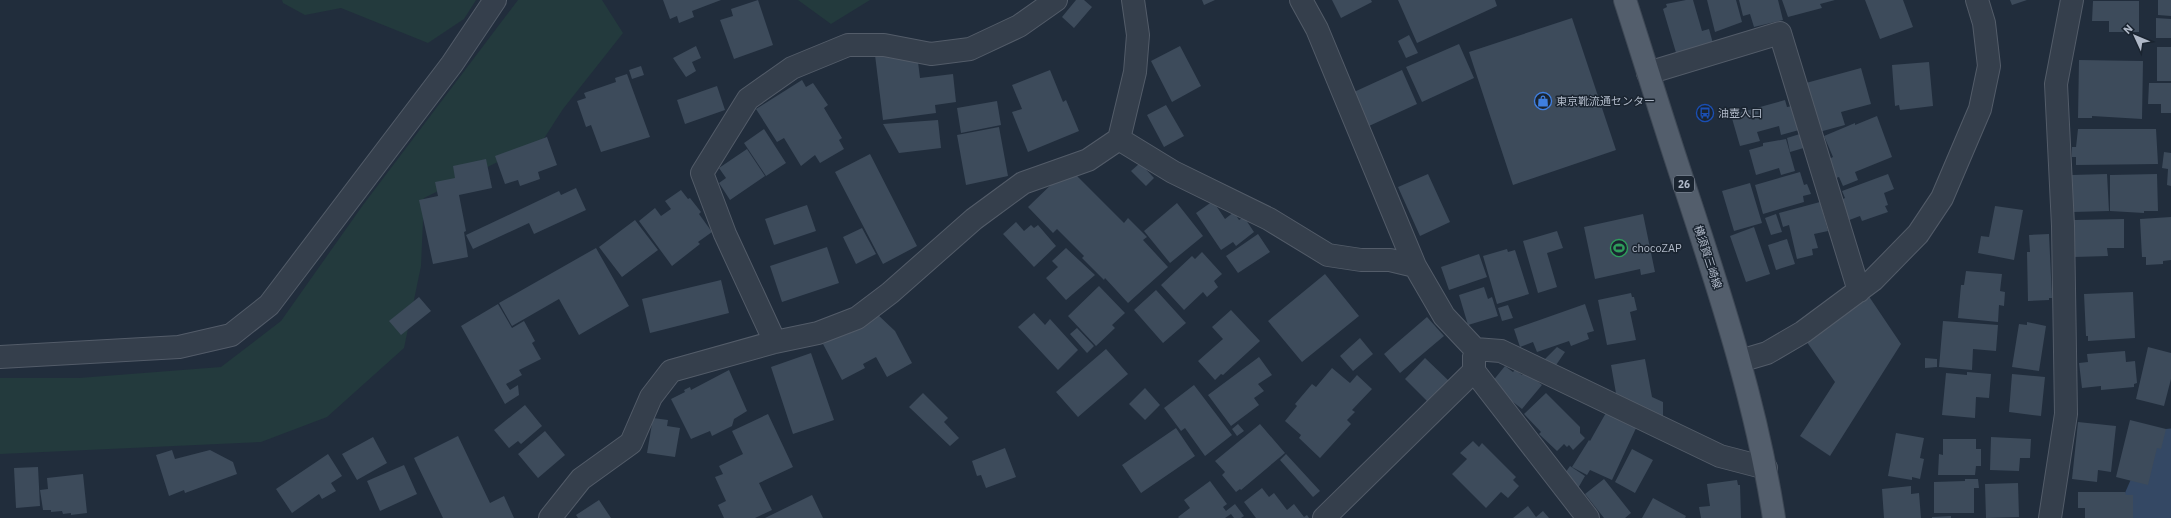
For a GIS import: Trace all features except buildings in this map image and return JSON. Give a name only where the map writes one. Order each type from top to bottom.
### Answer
[{"type":"main road","name":"横須賀三崎線","points":[[1624,0],[1740,361],[1766,468],[1774,518]]},
{"type":"street","points":[[0,357],[179,347],[231,335],[269,305],[452,64],[495,0]]},
{"type":"street","points":[[775,342],[725,234],[702,173],[748,99],[792,68],[848,45],[884,45],[931,54],[970,49],[1019,26],[1056,0]]},
{"type":"street","points":[[550,518],[581,478],[631,443],[651,397],[671,370],[775,342],[818,333],[856,318],[890,293],[974,219],[1023,183],[1088,160],[1119,139],[1135,72],[1138,35],[1133,0]]},
{"type":"street","points":[[1301,0],[1317,29],[1415,266],[1444,316],[1475,349],[1501,350],[1720,456],[1766,468]]},
{"type":"street","points":[[1740,361],[1767,353],[1803,332],[1873,280],[1918,234],[1942,198],[1980,109],[1989,66],[1984,23],[1978,0]]},
{"type":"street","points":[[2050,518],[2066,414],[2063,226],[2056,84],[2072,0]]},
{"type":"street","points":[[1648,73],[1780,32],[1859,290]]},
{"type":"street","points":[[1119,139],[1173,172],[1269,219],[1328,255],[1361,260],[1390,260],[1415,266]]},
{"type":"street","points":[[1475,349],[1474,371],[1588,518]]},
{"type":"street","points":[[1324,518],[1474,371]]},
{"type":"green space","points":[[282,0],[476,0],[464,19],[428,43],[341,8],[305,15],[283,3]]},
{"type":"green space","points":[[518,0],[602,0],[623,33],[563,109],[543,140],[424,198],[421,266],[404,348],[327,417],[261,442],[0,454],[0,378],[79,378],[221,367],[281,321],[363,205]]},
{"type":"green space","points":[[798,0],[870,0],[831,24]]},
{"type":"waterway","points":[[2148,518],[2148,509],[2171,456]]},
{"type":"place","name":"東京靴流通センター","points":[[1543,101]]},
{"type":"place","name":"油壺入口","points":[[1705,113]]},
{"type":"place","name":"chocoZAP","points":[[1619,248]]}]
